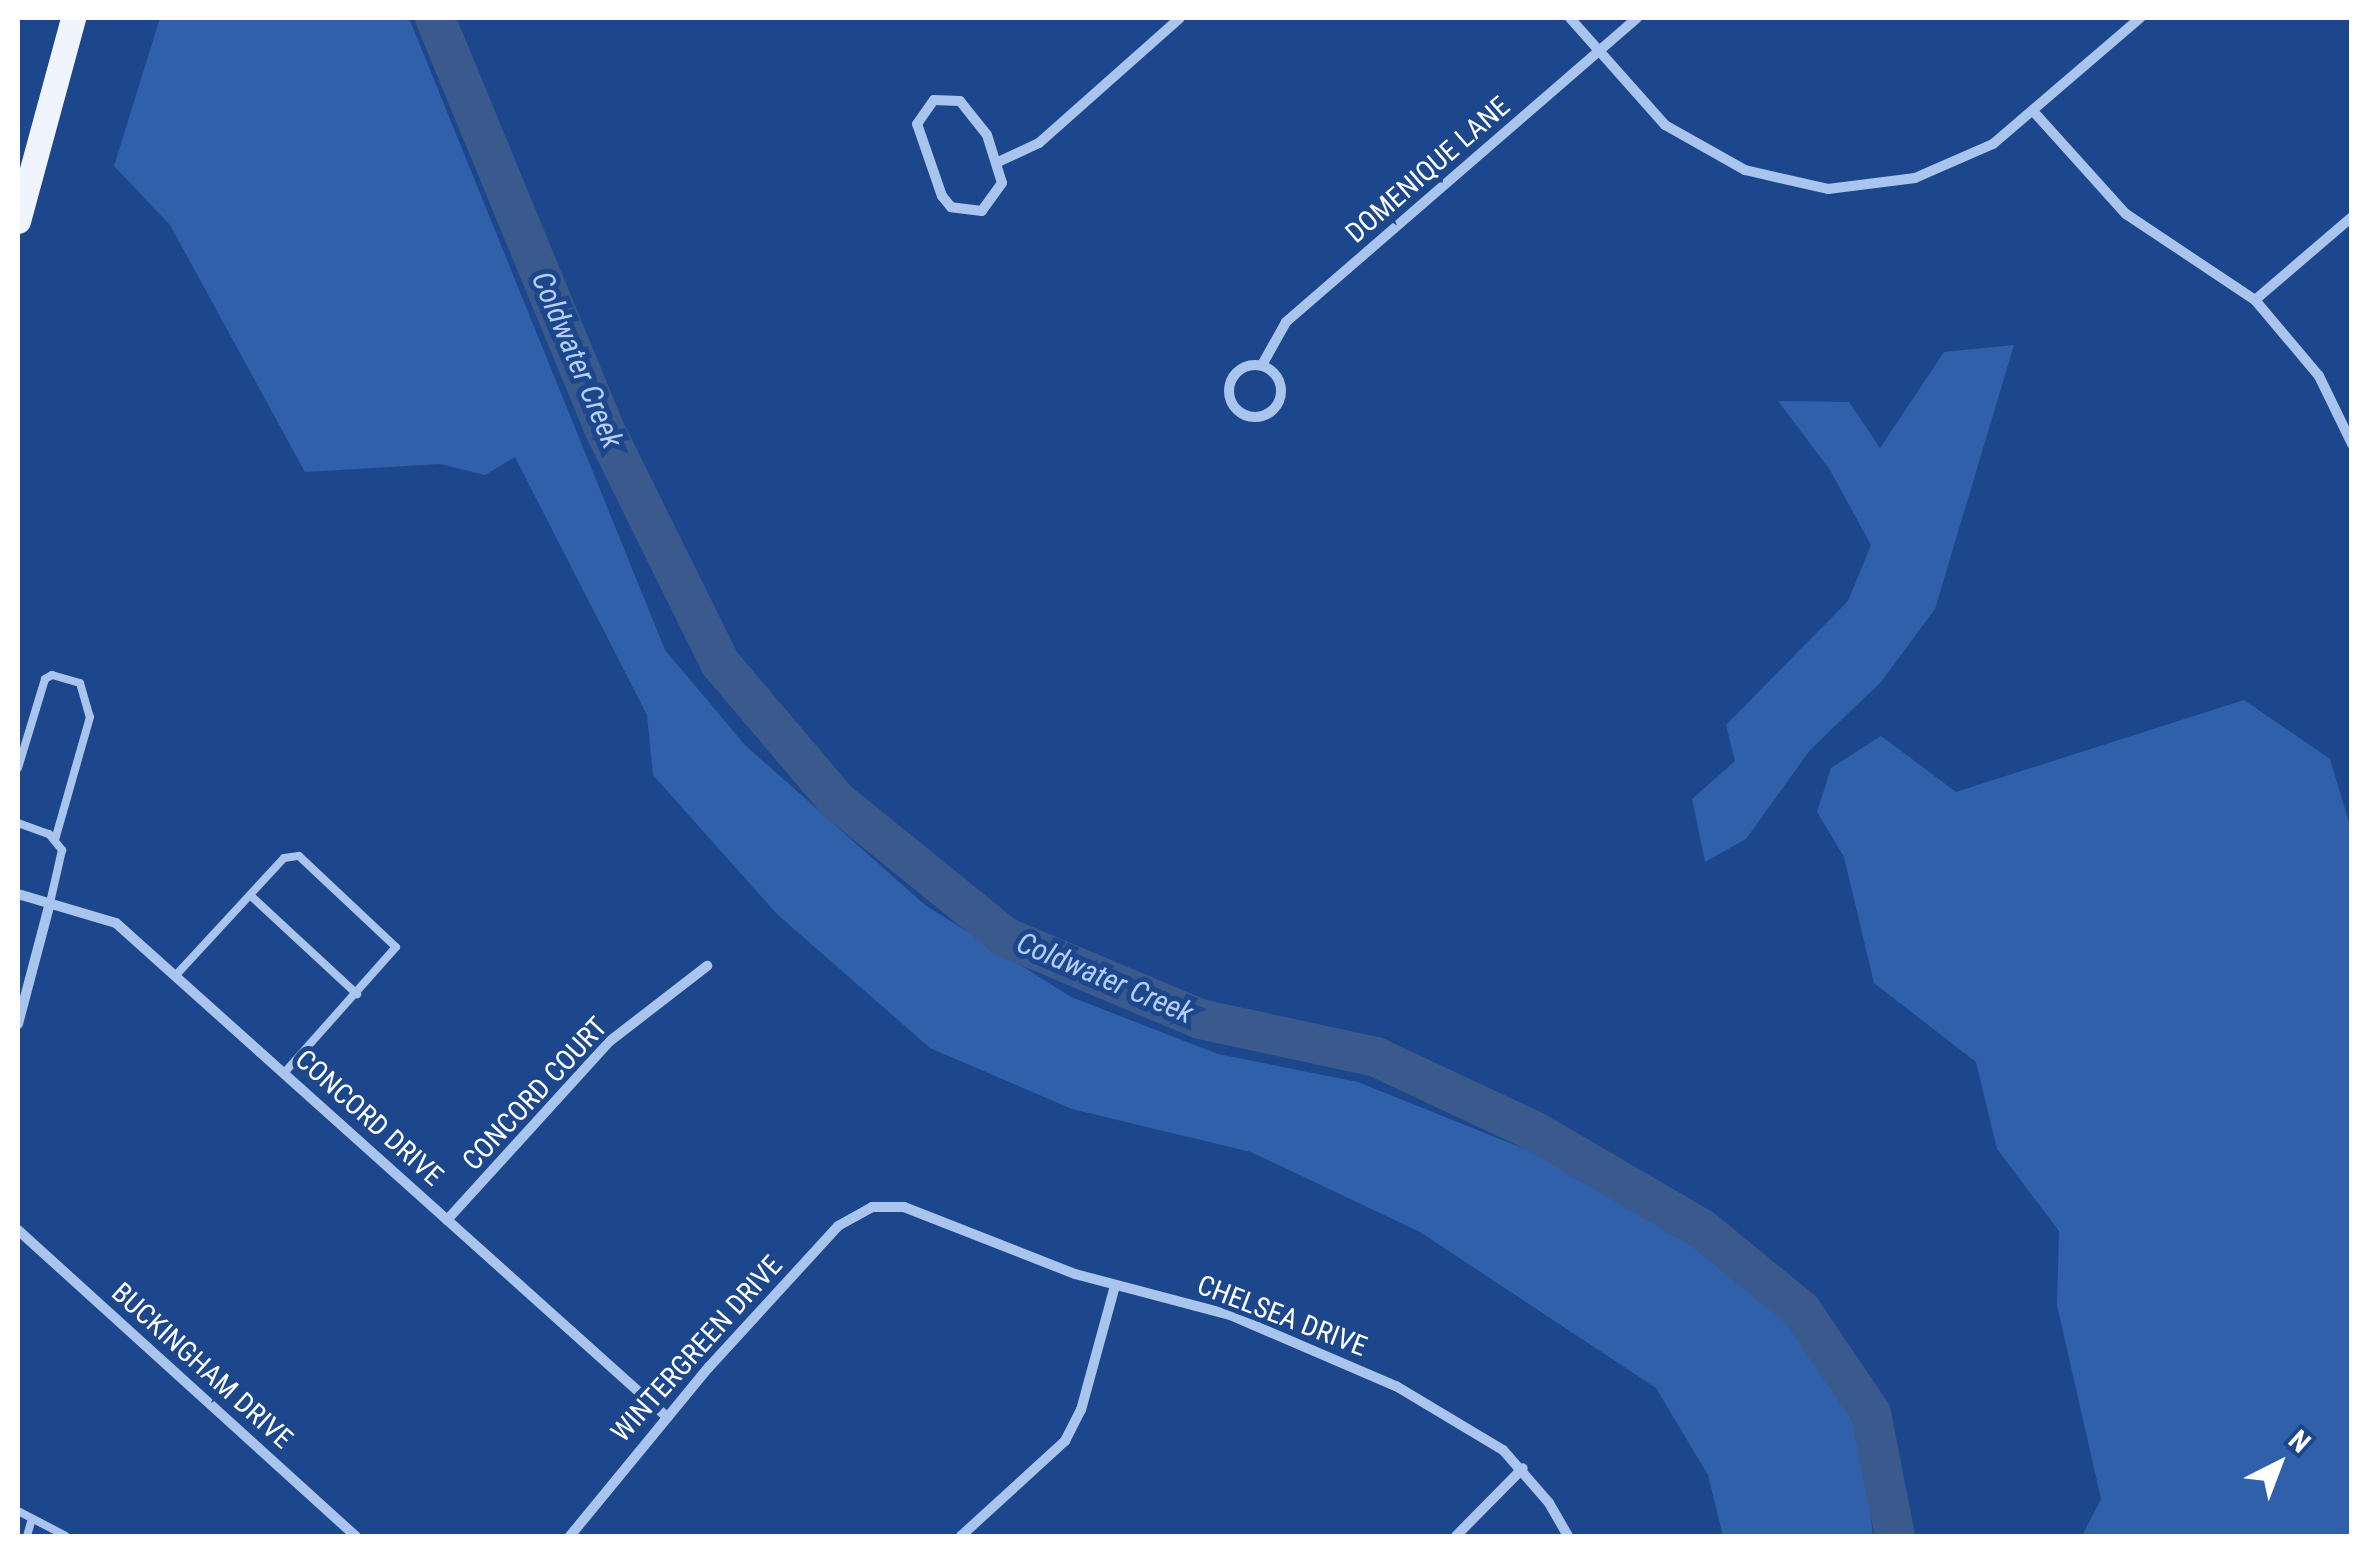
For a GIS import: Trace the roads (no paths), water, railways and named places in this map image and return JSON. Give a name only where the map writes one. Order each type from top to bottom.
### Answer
[{"type":"main road","points":[[18,221],[74,18]]},
{"type":"street","points":[[998,162],[1039,143],[1180,18]]},
{"type":"street","points":[[1570,18],[1666,125],[1780,182],[1828,189],[1914,178],[1994,144],[2140,18]]},
{"type":"street","name":"DOMENIQUE LANE","points":[[1262,366],[1286,322],[1637,18]]},
{"type":"street","points":[[934,100],[960,100],[975,113],[998,162],[998,197],[982,211],[952,207],[919,140],[916,124],[934,100]]},
{"type":"street","points":[[2034,112],[2126,214],[2255,300],[2319,376],[2352,444]]},
{"type":"street","points":[[2255,300],[2352,217]]},
{"type":"street","name":"DOMENIQUE LANE","points":[[1262,366],[1277,378],[1280,398],[1267,413],[1248,416],[1232,403],[1229,383],[1242,368],[1262,366]]},
{"type":"street","name":"CONCORD DRIVE","points":[[18,894],[116,923],[667,1416]]},
{"type":"street","points":[[18,1024],[50,903]]},
{"type":"street","name":"CONCORD COURT","points":[[447,1220],[610,1042],[707,966]]},
{"type":"street","name":"CHELSEA DRIVE","points":[[872,1207],[904,1207],[1115,1286],[1266,1328],[1396,1386],[1503,1450],[1522,1468],[1568,1536]]},
{"type":"street","name":"WINTERGREEN DRIVE","points":[[570,1536],[667,1416],[838,1226],[872,1207]]},
{"type":"street","name":"BUCKINGHAM DRIVE","points":[[18,1230],[356,1536]]},
{"type":"street","points":[[961,1536],[1065,1442],[1080,1410],[1115,1286]]},
{"type":"street","points":[[1456,1536],[1522,1468]]},
{"type":"lane","points":[[18,768],[48,675],[80,684],[88,693],[90,717],[55,840],[62,856],[50,903]]},
{"type":"lane","points":[[18,823],[55,840]]},
{"type":"lane","points":[[176,975],[250,894],[295,854],[393,942],[394,954],[285,1072]]},
{"type":"lane","points":[[250,894],[357,994]]},
{"type":"lane","points":[[18,1511],[66,1536]]},
{"type":"lane","points":[[28,1536],[32,1519]]},
{"type":"waterway","name":"Coldwater Creek","points":[[435,18],[602,424],[720,663],[836,800],[1005,937],[1200,1019],[1376,1057],[1534,1131],[1702,1229],[1801,1310],[1871,1413],[1895,1536]]}]
